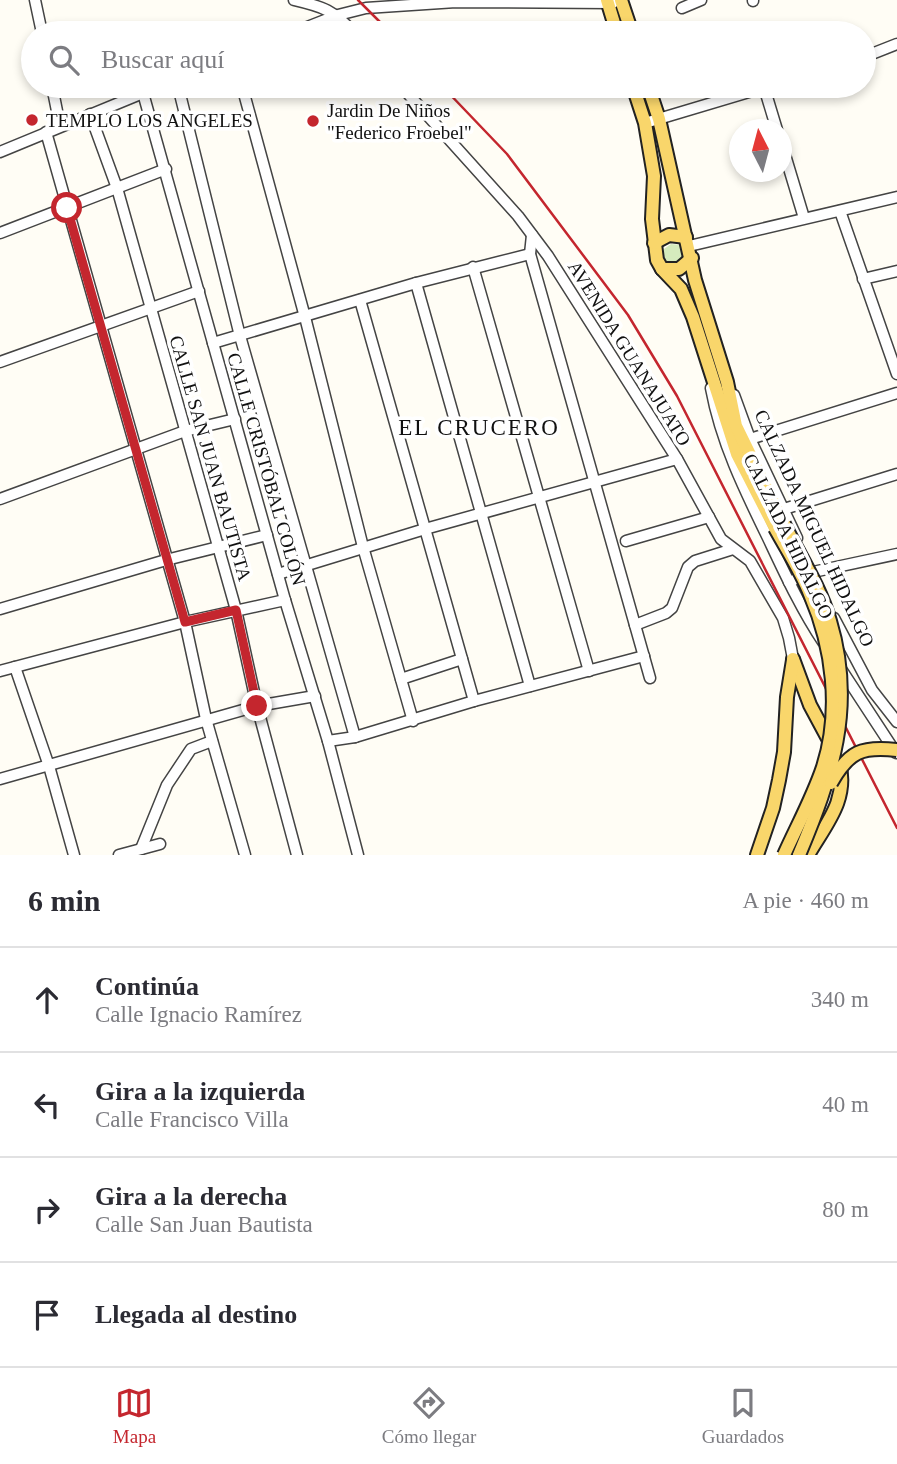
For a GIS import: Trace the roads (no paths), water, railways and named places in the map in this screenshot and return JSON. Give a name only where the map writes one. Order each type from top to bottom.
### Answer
[{"type":"main road","points":[[607,1],[613,21]]},
{"type":"main road","points":[[622,1],[628,21]]},
{"type":"main road","name":"CALZADA MIGUEL HIDALGO","points":[[638,98],[645,123],[654,176],[652,219],[657,260],[681,289],[693,317],[737,454],[779,526]]},
{"type":"main road","name":"CALZADA MIGUEL HIDALGO","points":[[653,98],[695,280],[727,382],[736,426],[779,526]]},
{"type":"main road","points":[[654,243],[669,235],[689,247],[679,269],[662,269]]},
{"type":"main road","points":[[779,526],[823,601],[841,671],[841,718],[823,798]]},
{"type":"main road","points":[[779,526],[822,624],[832,685],[833,714],[823,765],[785,855]]},
{"type":"main road","points":[[757,855],[773,808],[779,780],[793,659]]},
{"type":"main road","points":[[793,659],[810,705],[836,753],[843,784],[831,819],[808,855]]},
{"type":"main road","points":[[799,855],[823,798],[844,762],[862,750],[875,748],[897,752]]},
{"type":"street","points":[[35,0],[39,21]]},
{"type":"street","points":[[295,0],[326,7],[343,21]]},
{"type":"street","points":[[682,8],[701,0]]},
{"type":"street","points":[[323,21],[366,8],[402,2],[622,1]]},
{"type":"street","points":[[876,52],[897,44]]},
{"type":"street","points":[[54,98],[60,126]]},
{"type":"street","points":[[0,152],[130,98]]},
{"type":"street","name":"CALLE CRISTÓBAL COLÓN","points":[[145,98],[358,855]]},
{"type":"street","points":[[181,98],[240,336],[355,737]]},
{"type":"street","points":[[245,98],[305,317],[363,547],[413,721]]},
{"type":"street","name":"AVENIDA GUANAJUATO","points":[[412,98],[518,216],[548,256],[677,459],[724,543],[750,561],[782,618],[793,659]]},
{"type":"street","points":[[645,123],[727,98]]},
{"type":"street","points":[[769,98],[774,119]]},
{"type":"street","name":"CALLE SAN JUAN BAUTISTA","points":[[90,114],[117,188],[236,610],[257,706],[297,855]]},
{"type":"street","points":[[47,132],[185,622],[206,719],[243,853]]},
{"type":"street","points":[[0,233],[166,169]]},
{"type":"street","points":[[792,178],[804,218]]},
{"type":"street","points":[[689,247],[897,197]]},
{"type":"street","points":[[840,211],[897,374]]},
{"type":"street","points":[[532,235],[530,254],[650,678]]},
{"type":"street","points":[[214,343],[416,283],[530,254]]},
{"type":"street","points":[[473,267],[589,671]]},
{"type":"street","points":[[863,279],[897,271]]},
{"type":"street","points":[[416,283],[530,686]]},
{"type":"street","points":[[0,362],[199,290]]},
{"type":"street","points":[[360,300],[474,701]]},
{"type":"street","name":"CALZADA HIDALGO","points":[[704,353],[723,437],[738,478],[809,621],[897,752]]},
{"type":"street","name":"CALZADA MIGUEL HIDALGO","points":[[727,382],[750,439],[843,639],[872,690],[897,722]]},
{"type":"street","points":[[750,439],[897,393]]},
{"type":"street","points":[[0,499],[185,431],[235,419]]},
{"type":"street","points":[[278,574],[425,529],[677,459]]},
{"type":"street","points":[[784,509],[897,474]]},
{"type":"street","points":[[626,541],[709,517]]},
{"type":"street","points":[[0,609],[166,560],[267,535]]},
{"type":"street","points":[[635,625],[673,608],[688,567],[695,561],[733,549]]},
{"type":"street","points":[[789,582],[813,572],[897,554]]},
{"type":"street","points":[[0,671],[185,622],[285,600]]},
{"type":"street","points":[[809,621],[832,614]]},
{"type":"street","points":[[328,741],[355,737],[474,701],[644,656]]},
{"type":"street","points":[[401,679],[462,659]]},
{"type":"street","points":[[15,667],[49,766],[74,855]]},
{"type":"street","points":[[860,698],[872,690]]},
{"type":"street","points":[[0,779],[206,719],[257,706],[315,696]]},
{"type":"street","points":[[141,849],[167,785],[191,749],[212,741]]},
{"type":"street","points":[[118,855],[160,844]]},
{"type":"railway","points":[[358,0],[379,21]]},
{"type":"railway","points":[[453,98],[507,154],[628,315],[677,396],[897,828]]},
{"type":"place","name":"TEMPLO LOS ANGELES","points":[[32,120]]},
{"type":"place","name":"Jardin De Niños \"Federico Froebel\"","points":[[313,121]]},
{"type":"district","name":"EL CRUCERO","points":[[479,427]]}]
